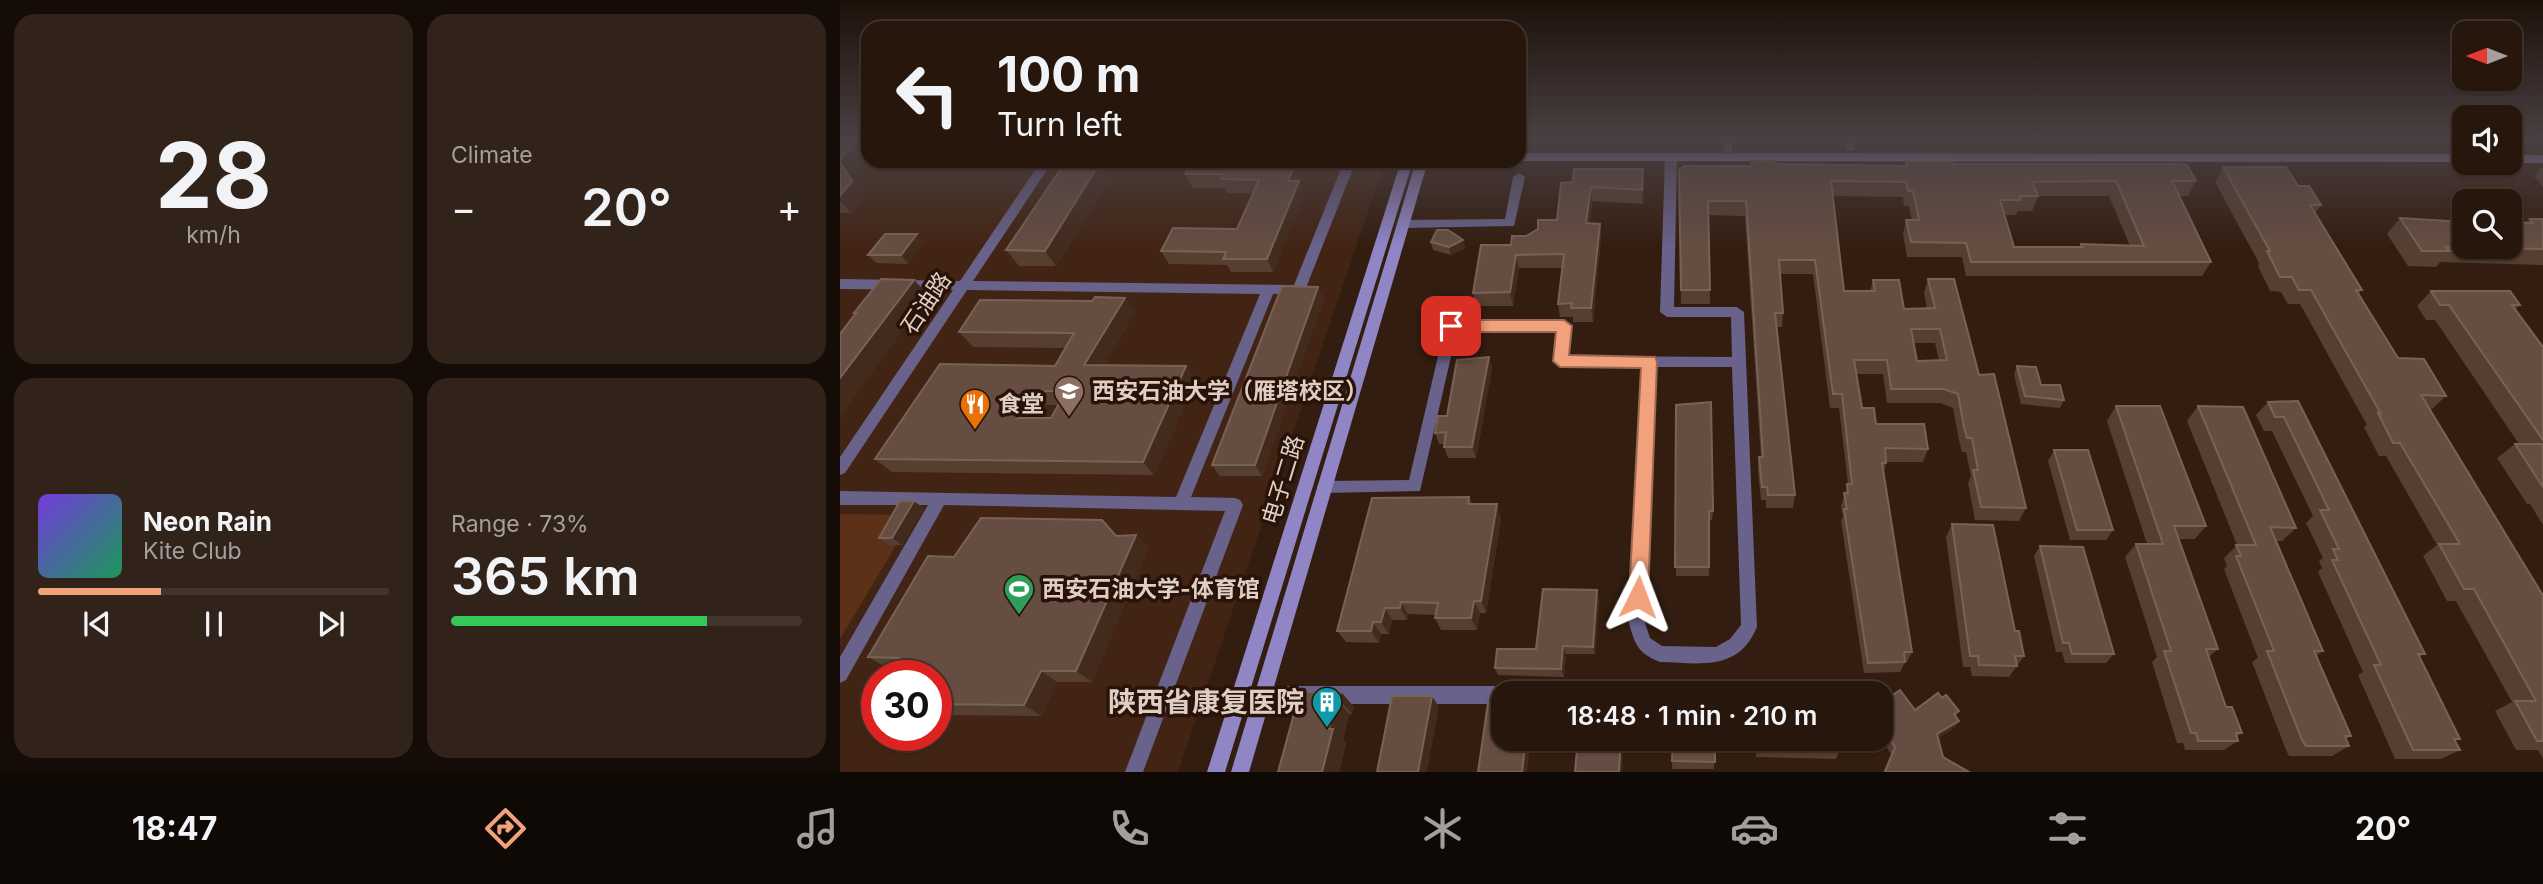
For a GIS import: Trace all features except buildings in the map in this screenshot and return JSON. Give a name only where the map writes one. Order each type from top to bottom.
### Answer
[{"type":"main road","name":"电子二路","points":[[1216,772],[1403,175]]},
{"type":"main road","name":"电子二路","points":[[1240,772],[1418,175]]},
{"type":"street","name":"石油路","points":[[840,469],[1037,175]]},
{"type":"street","points":[[840,284],[1299,290],[1344,175]]},
{"type":"street","points":[[1649,362],[1637,623],[1643,643],[1660,654],[1717,655],[1736,645],[1749,627],[1737,312],[1667,312],[1671,175]]},
{"type":"street","points":[[1403,224],[1510,223],[1519,177]]},
{"type":"street","points":[[1180,505],[1268,289]]},
{"type":"street","points":[[1325,487],[1415,486],[1451,326],[1564,326],[1560,361],[1739,362]]},
{"type":"street","points":[[840,498],[1235,505],[1134,772]]},
{"type":"street","points":[[840,674],[940,498]]},
{"type":"street","points":[[1263,695],[1491,695]]},
{"type":"shaded area","name":"西安石油大学（雁塔校区）","points":[[840,175],[1380,175],[1178,772],[840,772]]},
{"type":"shaded area","points":[[840,514],[914,515],[840,639]]},
{"type":"place","name":"西安石油大学（雁塔校区）","points":[[1069,418]]},
{"type":"place","name":"食堂","points":[[975,431]]},
{"type":"place","name":"西安石油大学-体育馆","points":[[1019,616]]},
{"type":"place","name":"陕西省康复医院","points":[[1327,729]]},
{"type":"route","points":[[1451,326],[1564,326],[1560,361],[1649,362],[1638,597]]}]
